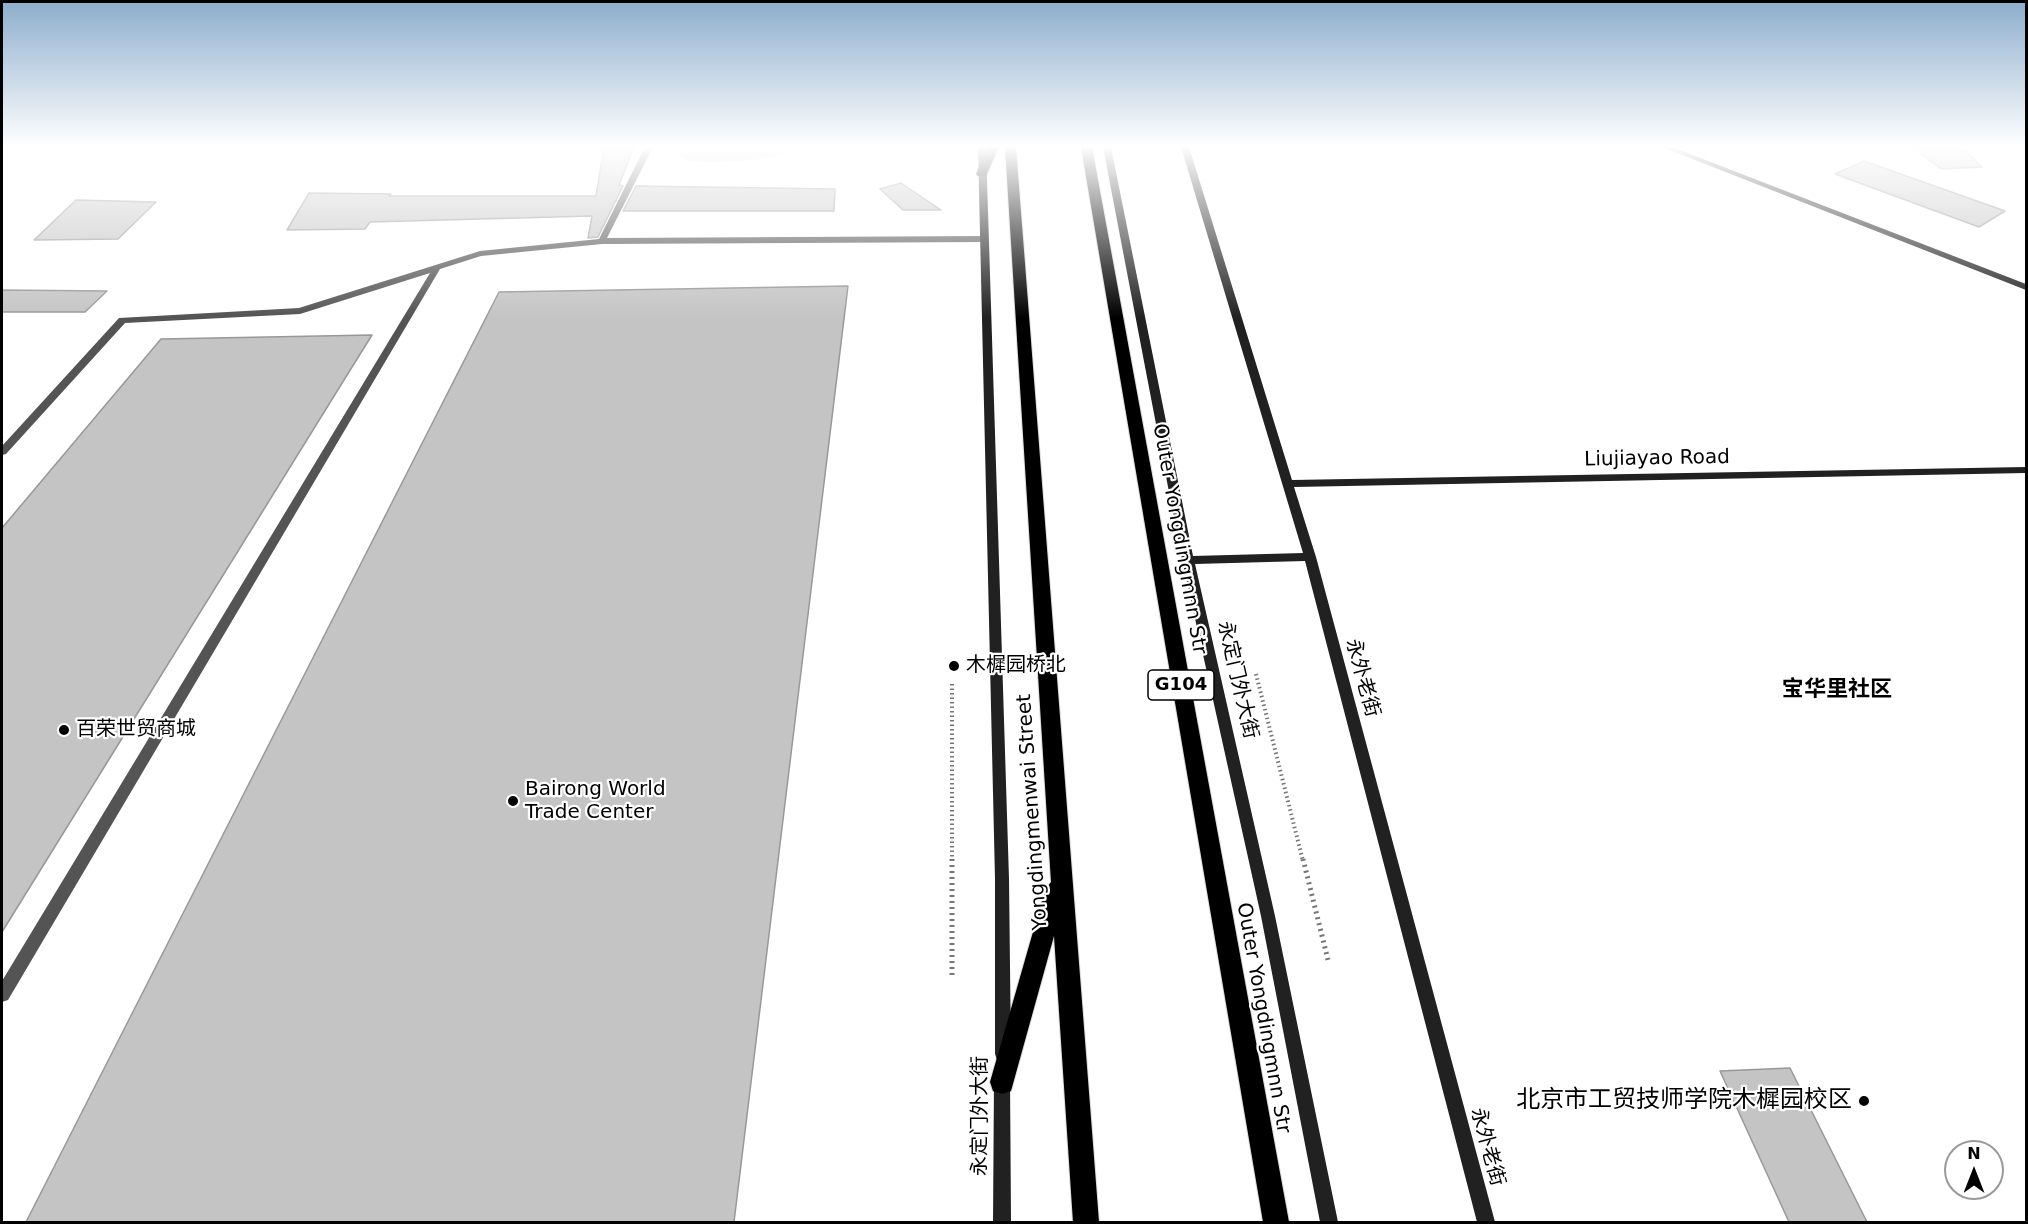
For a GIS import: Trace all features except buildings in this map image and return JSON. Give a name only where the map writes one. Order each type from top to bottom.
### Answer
[{"type":"highway","name":"Yongdingmenwai Street","points":[[1014,204],[1086,1222]]},
{"type":"highway","name":"Outer Yongdingmnn Str","points":[[1096,204],[1276,1222]]},
{"type":"highway","points":[[1002,1082],[1060,877]]},
{"type":"street","points":[[602,241],[620,204]]},
{"type":"street","name":"永定门外大街","points":[[983,204],[1002,879],[1002,1222]]},
{"type":"street","name":"永定门外大街","points":[[1118,204],[1188,560],[1268,916],[1329,1222]]},
{"type":"street","name":"永外老街","points":[[1202,204],[1310,557],[1486,1222]]},
{"type":"street","points":[[1813,204],[2026,287]]},
{"type":"street","points":[[2,452],[122,320],[300,311],[436,270],[480,254],[602,241],[984,239]]},
{"type":"street","points":[[2,995],[436,270]]},
{"type":"street","name":"Liujiayao Road","points":[[1288,484],[2026,470]]},
{"type":"street","points":[[1188,560],[1310,557]]},
{"type":"path","points":[[1256,674],[1328,960]]},
{"type":"path","points":[[952,684],[952,975]]},
{"type":"place","name":"木樨园桥北","points":[[954,666]]},
{"type":"place","name":"百荣世贸商城","points":[[64,730]]},
{"type":"place","name":"Bairong World Trade Center","points":[[513,801]]},
{"type":"place","name":"北京市工贸技师学院木樨园校区","points":[[1864,1101]]},
{"type":"district","name":"宝华里社区","points":[[1837,690]]}]
